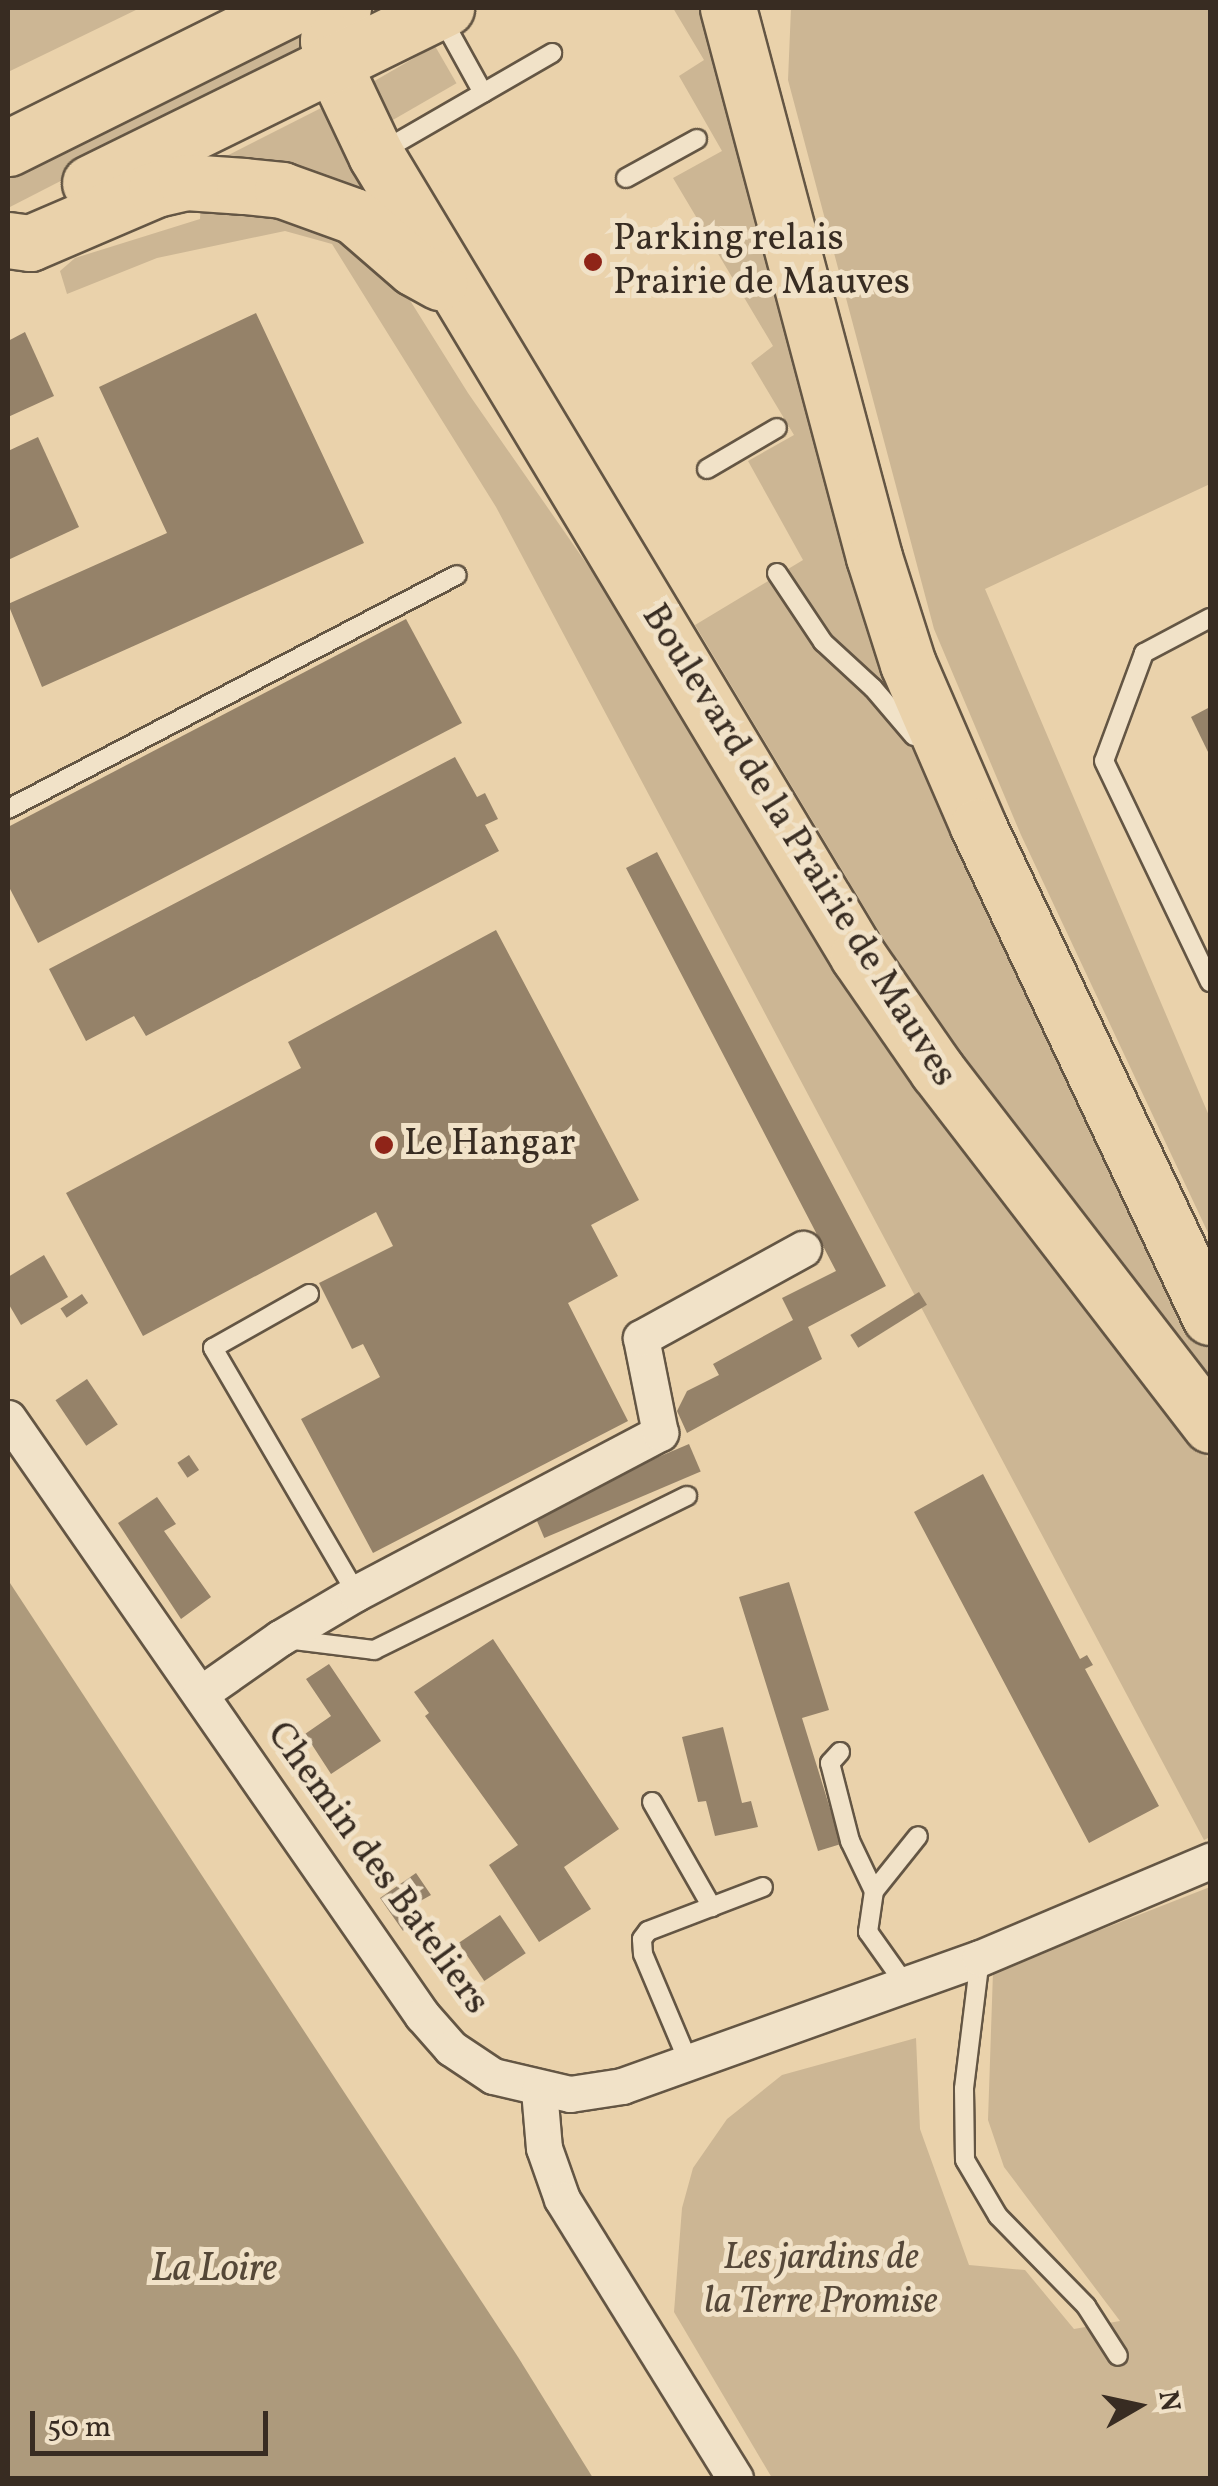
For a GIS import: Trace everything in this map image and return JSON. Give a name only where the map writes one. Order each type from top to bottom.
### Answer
[{"type":"main road","points":[[8,148],[290,8]]},
{"type":"main road","points":[[332,62],[328,40],[333,17],[343,8]]},
{"type":"main road","points":[[728,8],[874,558],[908,664],[978,826],[1210,1317]]},
{"type":"main road","points":[[750,8],[757,106]]},
{"type":"main road","points":[[8,226],[442,10]]},
{"type":"main road","name":"Boulevard de la Prairie de Mauves","points":[[332,62],[376,155],[456,292],[858,956],[937,1070],[1210,1425]]},
{"type":"main road","name":"Boulevard de la Prairie de Mauves","points":[[8,240],[30,243],[156,189],[186,182],[282,190],[354,216],[414,268],[456,292]]},
{"type":"street","points":[[200,1694],[280,1638],[356,1593],[660,1434],[642,1338],[803,1248]]},
{"type":"street","name":"Chemin des Bateliers","points":[[8,1418],[422,2015],[450,2048],[477,2066],[539,2090],[598,2092],[689,2062],[980,1958],[1210,1861]]},
{"type":"street","points":[[539,2090],[544,2148],[562,2199],[735,2478]]},
{"type":"lane","points":[[442,10],[484,93]]},
{"type":"lane","points":[[376,155],[552,53]]},
{"type":"lane","points":[[626,178],[696,139]]},
{"type":"lane","points":[[707,469],[777,428]]},
{"type":"lane","points":[[776,573],[823,642],[899,714],[978,826]]},
{"type":"lane","points":[[8,809],[457,575]]},
{"type":"lane","points":[[1210,618],[1144,653],[1104,761],[1210,982]]},
{"type":"lane","points":[[308,1294],[213,1348],[356,1593]]},
{"type":"lane","points":[[280,1638],[374,1650],[687,1496]]},
{"type":"lane","points":[[840,1752],[830,1763],[850,1841],[874,1892]]},
{"type":"lane","points":[[652,1802],[712,1906]]},
{"type":"lane","points":[[904,1984],[868,1932],[874,1892],[918,1836]]},
{"type":"lane","points":[[689,2062],[640,1946],[648,1930],[763,1887]]},
{"type":"lane","points":[[980,1958],[964,2090],[965,2160],[998,2216],[1086,2306],[1118,2356]]},
{"type":"green space","points":[[8,8],[140,8],[8,72]]},
{"type":"green space","points":[[316,8],[312,52],[8,208],[8,161]]},
{"type":"green space","points":[[673,8],[711,8],[969,849],[1210,1348],[1210,1390],[943,1038],[695,625],[803,560],[748,461],[794,435],[751,363],[773,346],[673,178],[722,151],[679,76],[704,60]]},
{"type":"green space","points":[[791,8],[1210,8],[1210,484],[985,589],[1210,1118],[1210,1237],[1021,835],[934,629],[788,80]]},
{"type":"green space","points":[[435,46],[456,83],[382,126],[361,89]]},
{"type":"green space","points":[[329,104],[401,218],[203,168]]},
{"type":"green space","points":[[201,202],[301,211],[396,278],[468,393],[1210,1461],[1210,1837],[1204,1840],[496,507],[332,244],[285,231],[157,258],[67,294],[60,271],[75,258],[200,219]]},
{"type":"green space","name":"Les jardins de la Terre Promise","points":[[1210,1887],[1210,2478],[772,2478],[674,2312],[682,2208],[693,2168],[727,2119],[782,2075],[916,2038],[920,2129],[969,2265],[1025,2270],[1074,2329],[1120,2321],[1004,2167],[988,2120],[993,1972]]},
{"type":"water","name":"La Loire","points":[[8,1580],[518,2357],[593,2478],[8,2478]]},
{"type":"building","points":[[256,313],[364,543],[42,687],[8,604],[167,533],[99,387]]},
{"type":"building","points":[[25,332],[54,396],[8,417],[8,341]]},
{"type":"building","points":[[38,437],[79,527],[8,560],[8,451]]},
{"type":"building","points":[[406,619],[462,723],[38,943],[8,885],[8,827]]},
{"type":"building","points":[[1210,707],[1210,756],[1191,717]]},
{"type":"building","points":[[455,757],[477,797],[485,793],[498,819],[485,825],[499,851],[146,1036],[134,1016],[86,1041],[49,969]]},
{"type":"building","points":[[657,852],[886,1286],[808,1327],[822,1359],[687,1433],[677,1411],[687,1391],[719,1375],[713,1364],[793,1320],[782,1298],[836,1271],[626,868]]},
{"type":"building","name":"Le Hangar","points":[[496,930],[639,1200],[591,1225],[618,1276],[568,1303],[628,1421],[373,1553],[301,1419],[380,1377],[363,1344],[352,1349],[319,1283],[393,1246],[376,1212],[143,1336],[66,1193],[301,1068],[288,1042]]},
{"type":"building","points":[[44,1255],[68,1297],[21,1325],[8,1303],[8,1277]]},
{"type":"building","points":[[919,1292],[927,1305],[858,1348],[850,1335]]},
{"type":"building","points":[[82,1294],[88,1303],[67,1318],[60,1309]]},
{"type":"building","points":[[87,1379],[118,1425],[86,1446],[55,1400]]},
{"type":"building","points":[[689,1444],[701,1472],[544,1538],[533,1510]]},
{"type":"building","points":[[189,1455],[199,1470],[187,1478],[177,1463]]},
{"type":"building","points":[[983,1474],[1080,1659],[1087,1655],[1093,1665],[1085,1669],[1159,1806],[1089,1843],[914,1512]]},
{"type":"building","points":[[157,1497],[176,1524],[164,1531],[211,1597],[181,1619],[118,1523]]},
{"type":"building","points":[[789,1582],[829,1710],[802,1718],[841,1844],[818,1851],[739,1597]]},
{"type":"building","points":[[493,1639],[619,1829],[564,1867],[591,1909],[539,1942],[489,1865],[518,1845],[425,1716],[429,1713],[414,1692]]},
{"type":"building","points":[[329,1664],[381,1741],[331,1774],[305,1734],[331,1716],[306,1679]]},
{"type":"building","points":[[723,1727],[742,1803],[751,1801],[758,1827],[715,1836],[706,1801],[698,1802],[682,1737]]},
{"type":"building","points":[[416,1873],[431,1895],[415,1904],[424,1917],[403,1931],[380,1898]]},
{"type":"building","points":[[500,1915],[526,1953],[484,1981],[459,1943]]},
{"type":"place","name":"Parking relais Prairie de Mauves","points":[[593,262]]},
{"type":"place","name":"Le Hangar","points":[[384,1145]]}]
